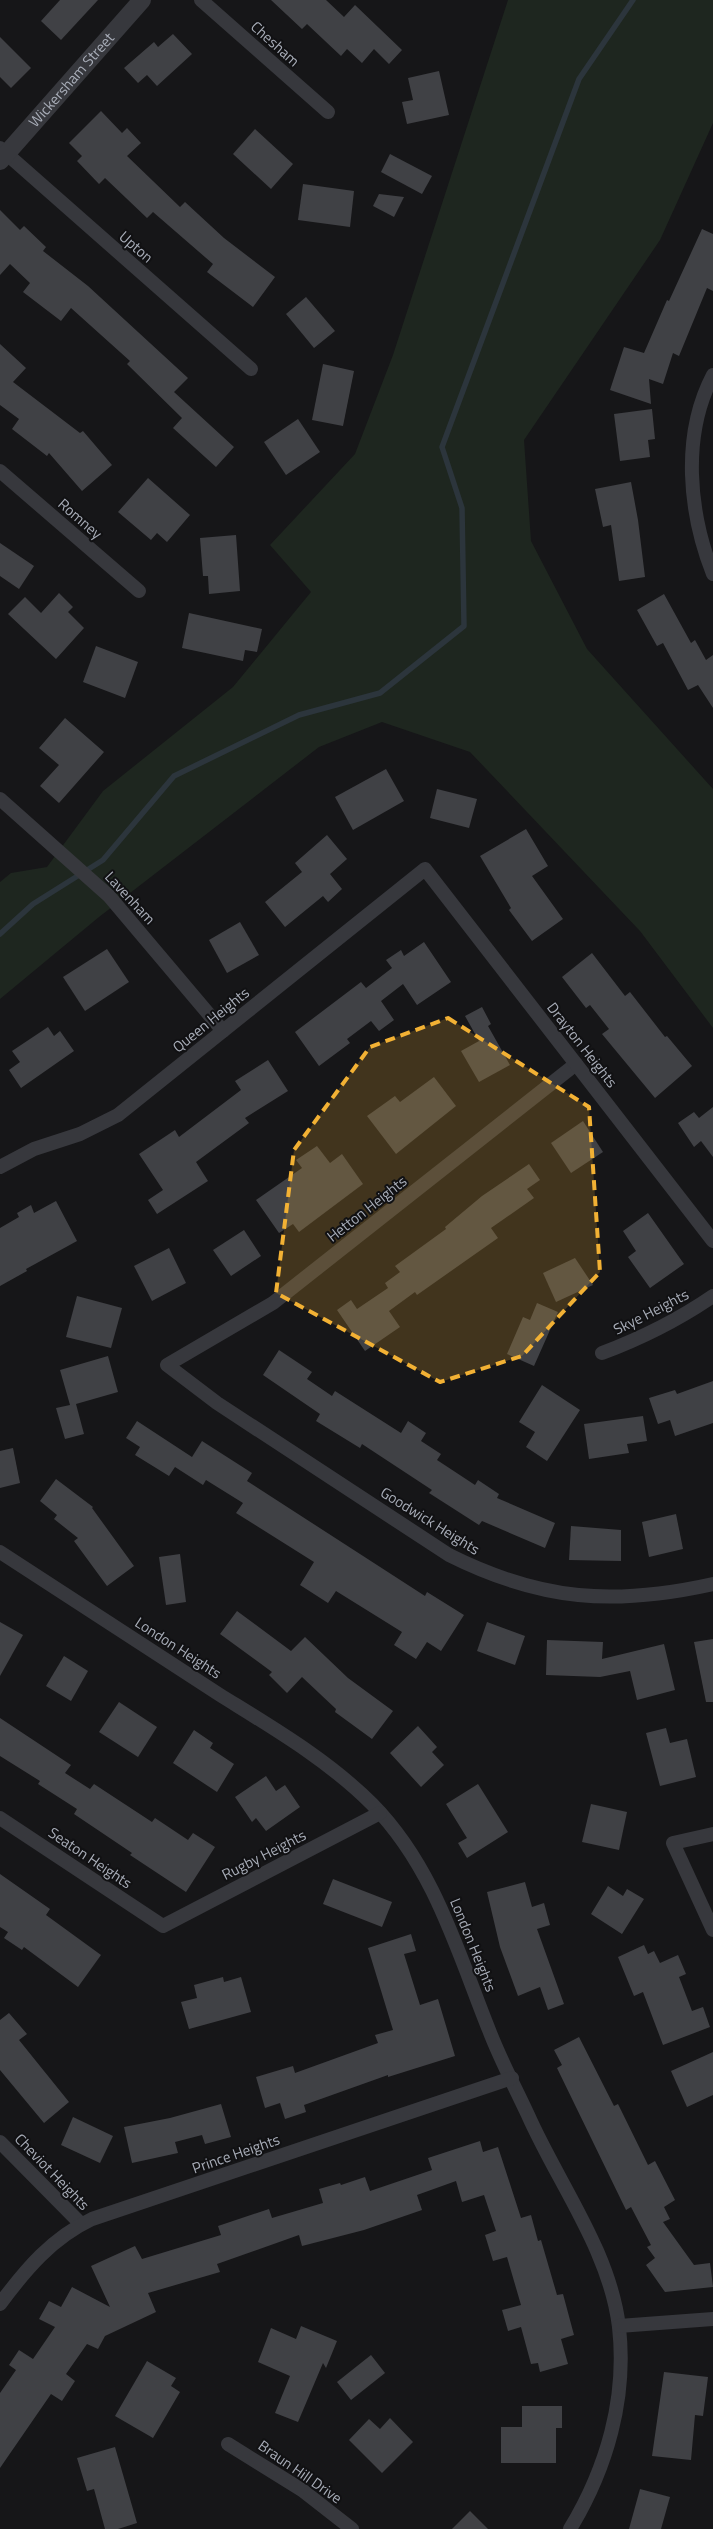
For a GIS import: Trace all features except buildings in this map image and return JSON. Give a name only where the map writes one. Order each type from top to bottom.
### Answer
[{"type":"street","name":"Wickersham Street","points":[[2,154],[142,0]]},
{"type":"street","name":"Chesham","points":[[201,0],[328,112]]},
{"type":"street","name":"Upton","points":[[2,154],[251,369]]},
{"type":"street","points":[[713,375],[706,388],[699,414],[692,468],[697,522],[713,574]]},
{"type":"street","name":"Romney","points":[[0,471],[140,591]]},
{"type":"street","name":"Lavenham","points":[[0,799],[109,896],[223,1031]]},
{"type":"street","name":"Queen Heights","points":[[0,1167],[34,1149],[80,1134],[118,1115],[424,869]]},
{"type":"street","name":"Drayton Heights","points":[[424,869],[713,1241]]},
{"type":"street","name":"Hetton Heights","points":[[167,1365],[272,1304],[576,1064]]},
{"type":"street","name":"Skye Heights","points":[[602,1353],[637,1340],[676,1320],[713,1296]]},
{"type":"street","name":"Goodwick Heights","points":[[167,1365],[217,1404],[449,1555],[478,1570],[511,1582],[545,1591],[580,1596],[616,1598],[651,1596],[713,1584]]},
{"type":"street","name":"London Heights","points":[[0,1552],[314,1755],[340,1775],[380,1814],[417,1860],[434,1890],[490,2033],[529,2118],[591,2238],[612,2296],[619,2326],[620,2363],[614,2426],[594,2486],[572,2528]]},
{"type":"street","name":"Rugby Heights","points":[[163,1926],[380,1814]]},
{"type":"street","name":"Seaton Heights","points":[[0,1818],[163,1926]]},
{"type":"street","points":[[713,1834],[673,1843],[713,1930]]},
{"type":"street","name":"Prince Heights","points":[[0,2304],[26,2269],[45,2250],[81,2224],[512,2078]]},
{"type":"street","name":"Cheviot Heights","points":[[0,2142],[81,2224]]},
{"type":"street","points":[[619,2326],[713,2319]]},
{"type":"street","name":"Braun Hill Drive","points":[[228,2444],[302,2490],[352,2529]]},
{"type":"highlighted area","points":[[448,1018],[589,1107],[600,1272],[522,1356],[440,1382],[276,1293],[294,1150],[370,1047]]},
{"type":"shaded area","points":[[508,0],[713,0],[713,123],[660,240],[524,440],[531,541],[587,649],[713,789],[713,1028],[640,931],[470,752],[382,722],[319,747],[99,917],[0,999],[0,882],[11,873],[47,867],[103,791],[233,687],[311,592],[270,545],[355,454],[393,355]]},
{"type":"waterway","points":[[0,934],[33,904],[103,860],[174,776],[299,715],[380,693],[464,626],[462,508],[442,447],[579,79],[633,0]]}]
